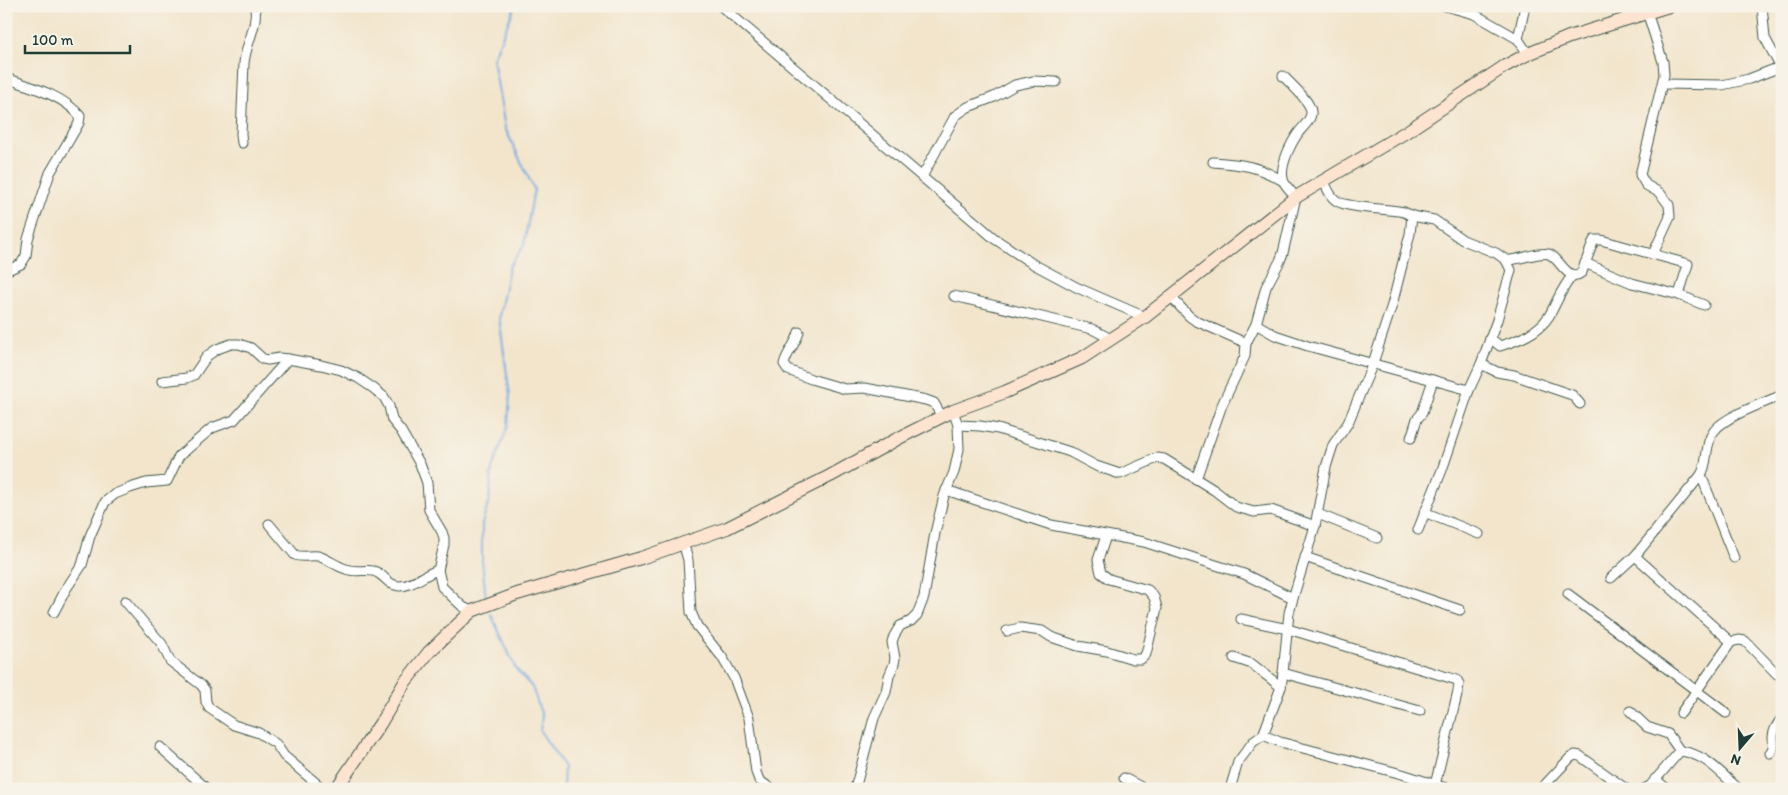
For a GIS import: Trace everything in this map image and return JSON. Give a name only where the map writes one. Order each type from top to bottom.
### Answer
[{"type":"street","points":[[242,143],[245,54],[255,24],[255,6]]},
{"type":"street","points":[[722,6],[995,239],[1033,264],[1078,288],[1145,317]]},
{"type":"street","points":[[1445,6],[1461,8],[1518,39],[1528,54]]},
{"type":"street","points":[[1518,39],[1525,6]]},
{"type":"street","points":[[336,789],[380,724],[405,682],[429,652],[472,611],[517,594],[641,558],[683,542],[714,533],[772,506],[948,413],[1005,392],[1082,358],[1145,317],[1296,197],[1406,132],[1505,66],[1528,54],[1626,12],[1648,12],[1669,6]]},
{"type":"street","points":[[1663,84],[1722,84],[1749,79],[1781,69],[1765,38],[1762,6]]},
{"type":"street","points":[[1648,12],[1663,62],[1664,75],[1640,175],[1646,185],[1660,192],[1669,205],[1670,217],[1653,254]]},
{"type":"street","points":[[1283,180],[1288,151],[1293,140],[1310,118],[1311,112],[1308,103],[1284,76]]},
{"type":"street","points":[[6,78],[49,94],[80,116],[79,123],[50,173],[28,238],[26,256],[21,264],[10,269]]},
{"type":"street","points":[[922,177],[955,116],[968,107],[994,97],[1015,85],[1034,81],[1056,82]]},
{"type":"street","points":[[1213,162],[1255,167],[1264,170],[1283,180],[1296,197]]},
{"type":"street","points":[[1324,181],[1331,196],[1337,202],[1404,212],[1412,216],[1434,220],[1463,240],[1496,253],[1506,260],[1511,270],[1497,320],[1469,390],[1442,470],[1418,530]]},
{"type":"street","points":[[1196,479],[1222,405],[1242,362],[1246,343],[1256,324],[1266,287],[1280,262],[1296,197]]},
{"type":"street","points":[[1230,789],[1238,762],[1253,742],[1263,735],[1280,687],[1289,613],[1315,526],[1326,467],[1333,445],[1348,423],[1373,363],[1392,305],[1410,234],[1412,216]]},
{"type":"street","points":[[1490,338],[1500,346],[1535,331],[1549,316],[1567,282],[1573,276],[1582,272],[1594,240],[1601,240],[1688,264],[1679,295]]},
{"type":"street","points":[[1506,260],[1549,254],[1554,257],[1566,272],[1573,276]]},
{"type":"street","points":[[1585,263],[1632,283],[1679,295],[1704,305]]},
{"type":"street","points":[[954,296],[1092,329],[1111,338]]},
{"type":"street","points":[[1170,296],[1196,321],[1246,343]]},
{"type":"street","points":[[1256,324],[1275,335],[1308,346],[1469,390]]},
{"type":"street","points":[[799,332],[786,357],[784,364],[788,370],[811,379],[845,388],[865,388],[926,400],[948,413],[958,426],[959,450],[935,533],[924,597],[917,615],[911,621],[900,626],[894,636],[892,642],[895,658],[894,664],[889,676],[886,692],[874,718],[855,789]]},
{"type":"street","points":[[162,381],[187,378],[194,375],[207,356],[217,349],[230,344],[239,344],[246,345],[263,359],[288,359],[340,370],[358,378],[384,397],[392,420],[401,431],[420,464],[427,483],[429,510],[442,532],[444,544],[438,570],[442,587],[464,607],[472,611]]},
{"type":"street","points":[[54,612],[82,565],[90,536],[102,506],[109,498],[140,485],[167,481],[179,456],[212,428],[234,420],[288,359]]},
{"type":"street","points":[[1481,364],[1497,372],[1514,375],[1572,395],[1580,404]]},
{"type":"street","points":[[1410,438],[1417,419],[1422,413],[1432,380]]},
{"type":"street","points":[[1610,578],[1635,556],[1701,476],[1705,468],[1709,444],[1714,431],[1730,418],[1782,395]]},
{"type":"street","points":[[958,426],[980,426],[998,429],[1070,452],[1096,466],[1120,474],[1157,458],[1169,461],[1214,490],[1236,507],[1254,512],[1271,510],[1315,526]]},
{"type":"street","points":[[1701,476],[1734,558]]},
{"type":"street","points":[[946,490],[1052,525],[1144,542],[1244,574],[1293,598]]},
{"type":"street","points":[[1424,512],[1478,534]]},
{"type":"street","points":[[1318,514],[1377,538]]},
{"type":"street","points":[[269,524],[296,555],[300,557],[316,556],[356,572],[372,571],[380,574],[385,581],[394,585],[410,584],[429,572],[438,570]]},
{"type":"street","points":[[1007,631],[1020,628],[1042,631],[1051,637],[1078,646],[1107,651],[1133,659],[1141,659],[1146,654],[1156,608],[1154,597],[1148,590],[1109,579],[1101,573],[1098,560],[1106,536]]},
{"type":"street","points":[[683,542],[688,560],[691,612],[697,626],[722,657],[734,678],[749,718],[756,772],[759,780],[771,789]]},
{"type":"street","points":[[1635,556],[1732,642]]},
{"type":"street","points":[[1305,557],[1460,610]]},
{"type":"street","points":[[1568,594],[1726,713]]},
{"type":"street","points":[[125,601],[162,644],[170,660],[205,690],[206,702],[209,708],[234,725],[259,733],[276,744],[290,762],[323,789]]},
{"type":"street","points":[[1241,619],[1288,629],[1457,680],[1459,684],[1458,691],[1435,785]]},
{"type":"street","points":[[1681,712],[1732,642],[1745,641],[1776,674],[1782,676]]},
{"type":"street","points":[[1234,658],[1252,664],[1280,687]]},
{"type":"street","points":[[1283,673],[1420,711]]},
{"type":"street","points":[[1630,712],[1647,727],[1668,734],[1680,751],[1693,753],[1707,761],[1739,789]]},
{"type":"street","points":[[1770,753],[1775,743],[1773,735],[1777,724],[1782,718]]},
{"type":"street","points":[[1263,735],[1280,742],[1449,789]]},
{"type":"street","points":[[160,747],[207,789]]},
{"type":"street","points":[[1644,789],[1650,786],[1680,751]]},
{"type":"street","points":[[1541,789],[1575,755],[1580,756],[1626,789]]},
{"type":"street","points":[[1124,778],[1145,789]]},
{"type":"street","points":[[1655,780],[1667,789]]},
{"type":"waterway","points":[[486,600],[482,561],[482,524],[489,501],[492,469],[508,426],[510,396],[499,317],[509,267],[524,245],[534,189],[505,128],[493,59],[515,6]]},
{"type":"waterway","points":[[491,614],[516,669],[532,687],[542,716],[540,731],[564,767],[563,789]]}]
